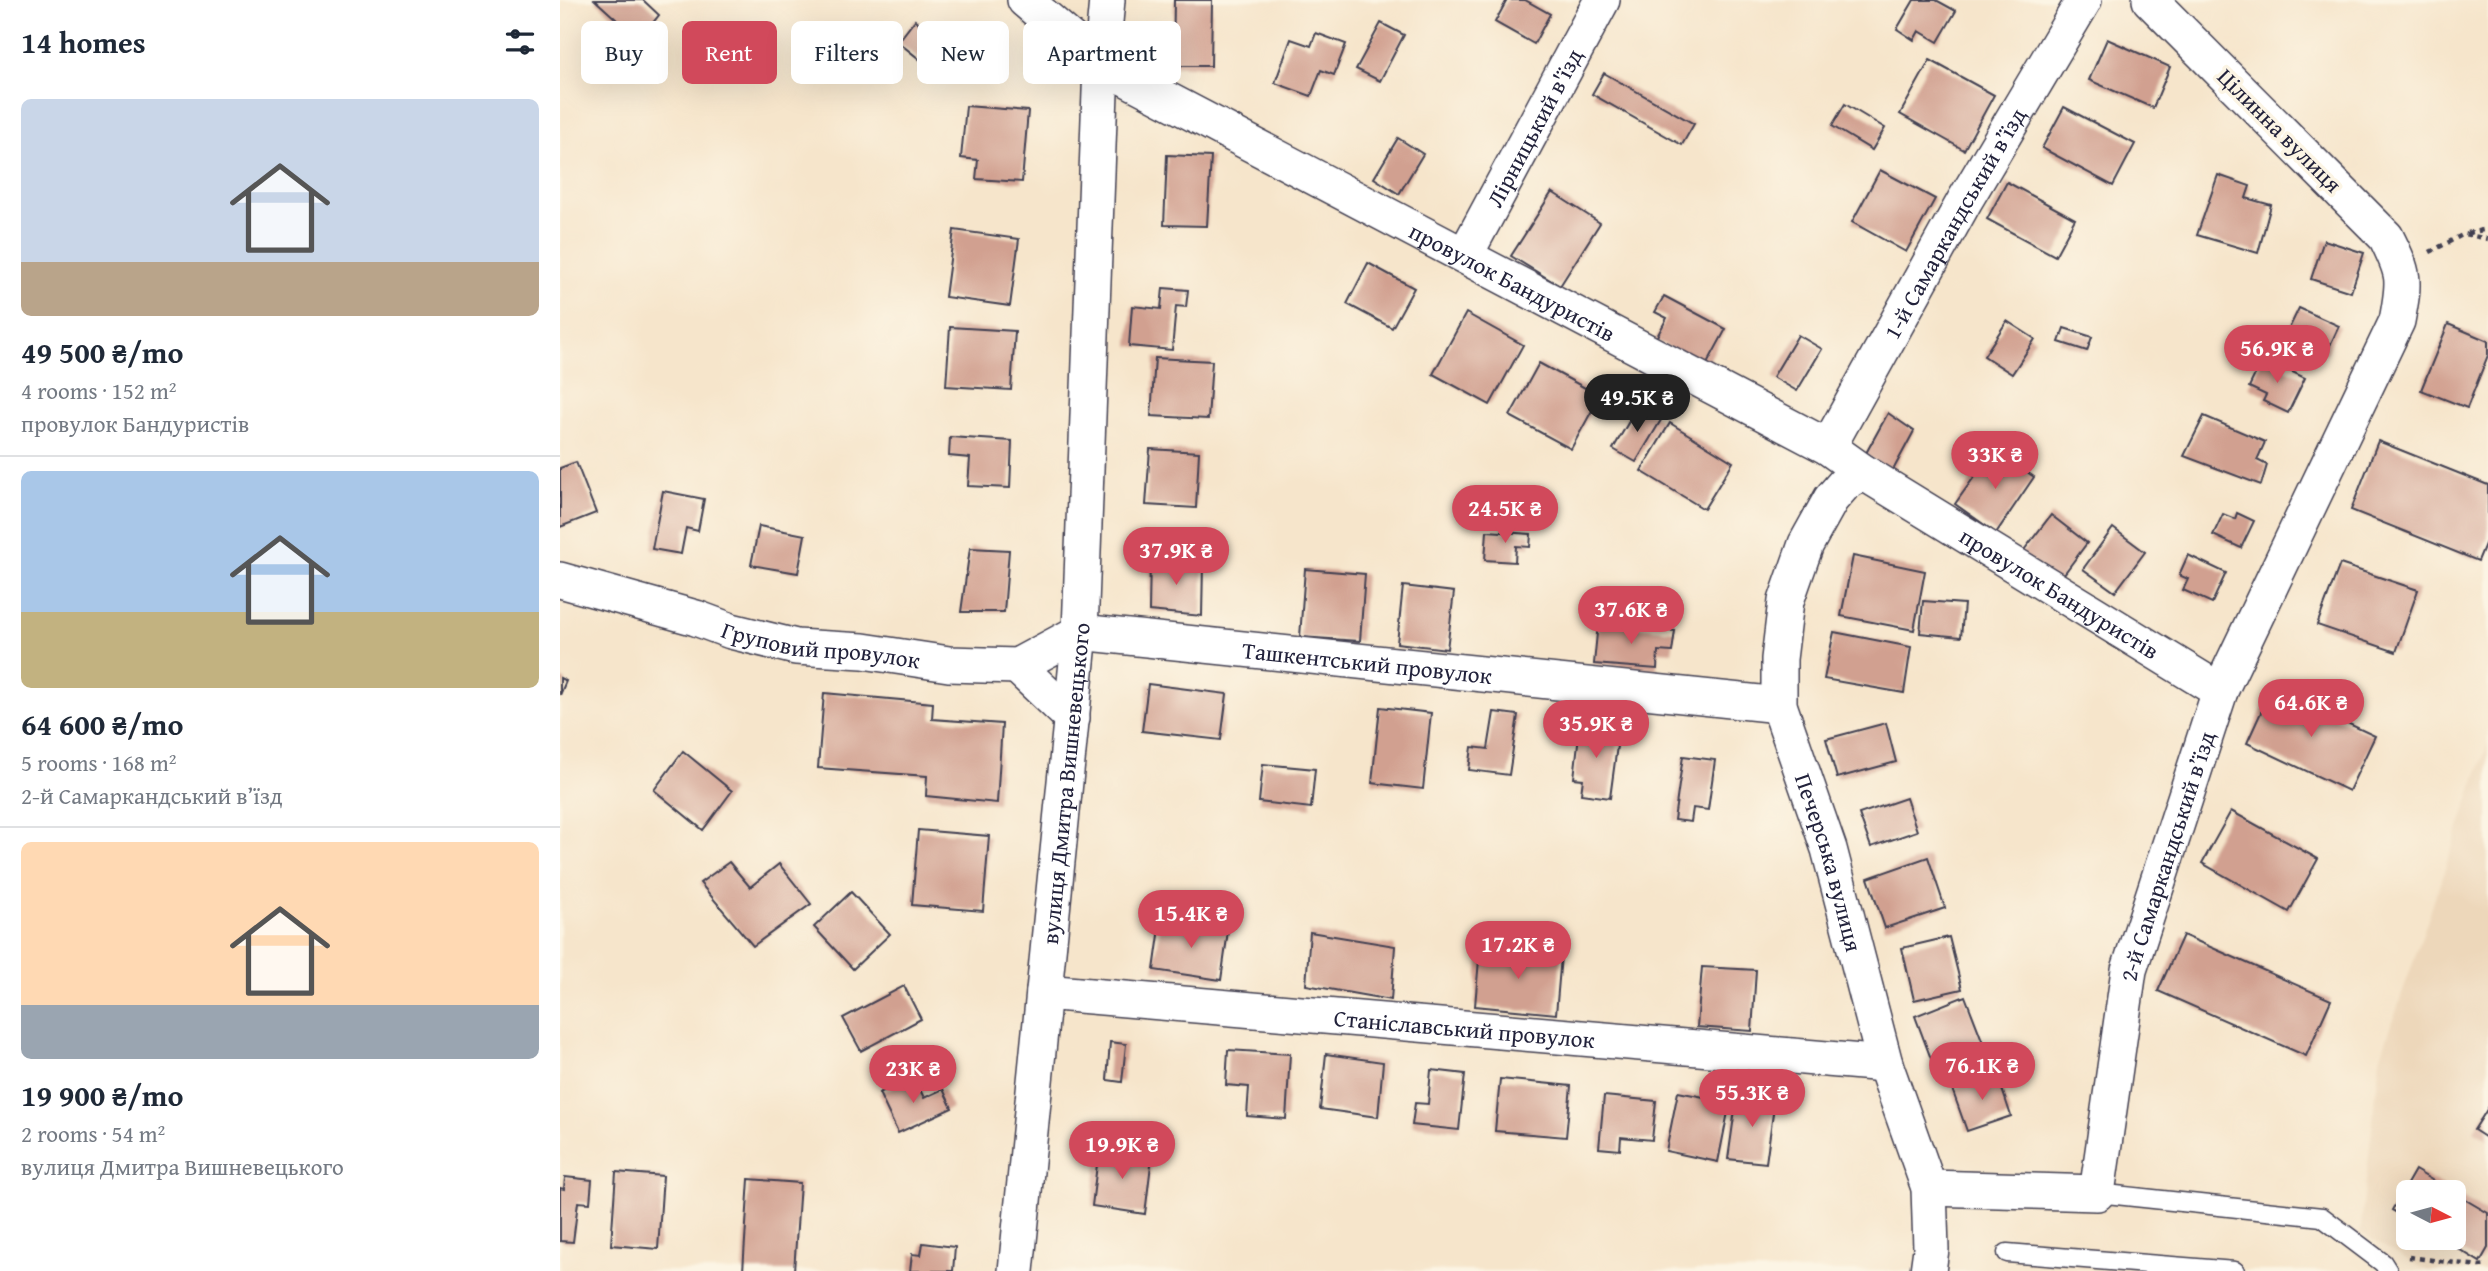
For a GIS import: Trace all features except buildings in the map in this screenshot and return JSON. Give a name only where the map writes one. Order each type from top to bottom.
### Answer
[{"type":"street","name":"провулок Бандуристів","points":[[1025,0],[1050,21]]},
{"type":"street","name":"вулиця Дмитра Вишневецького","points":[[1105,21],[1107,0]]},
{"type":"street","name":"Лірницький в'їзд","points":[[1465,255],[1602,0]]},
{"type":"street","name":"1-й Самаркандський в’їзд","points":[[1828,447],[1965,200],[2084,0]]},
{"type":"street","name":"Цілинна вулиця","points":[[2150,0],[2386,237],[2402,267]]},
{"type":"street","name":"вулиця Дмитра Вишневецького","points":[[1016,1271],[1080,632],[1100,84]]},
{"type":"street","name":"провулок Бандуристів","points":[[1137,84],[1828,447],[1863,472],[2220,691]]},
{"type":"street","name":"2-й Самаркандський в’їзд","points":[[2097,1193],[2129,970],[2220,691],[2397,321],[2403,290],[2402,267]]},
{"type":"street","name":"Печерська вулиця","points":[[1863,472],[1844,484],[1831,499],[1806,544],[1786,601],[1779,659],[1779,705],[1829,849],[1885,1064],[1929,1188],[1931,1249],[1928,1271]]},
{"type":"street","name":"Груповий провулок","points":[[560,580],[696,618],[731,631],[796,646],[863,651],[949,664],[1017,666]]},
{"type":"street","points":[[1072,718],[1017,666],[1080,632]]},
{"type":"street","name":"Ташкентський провулок","points":[[1080,632],[1779,705]]},
{"type":"street","name":"Станіславський провулок","points":[[1044,992],[1885,1064]]},
{"type":"street","points":[[1929,1188],[2097,1193]]},
{"type":"lane","points":[[2097,1193],[2322,1217],[2383,1263],[2388,1271]]},
{"type":"lane","points":[[2007,1253],[2235,1271]]},
{"type":"path","points":[[2402,267],[2463,234],[2488,229]]},
{"type":"path","points":[[2463,234],[2488,239]]},
{"type":"path","points":[[2399,1256],[2488,1265]]},
{"type":"shaded area","points":[[2488,743],[2488,1271],[2428,1271],[2360,1233],[2380,1059]]}]
